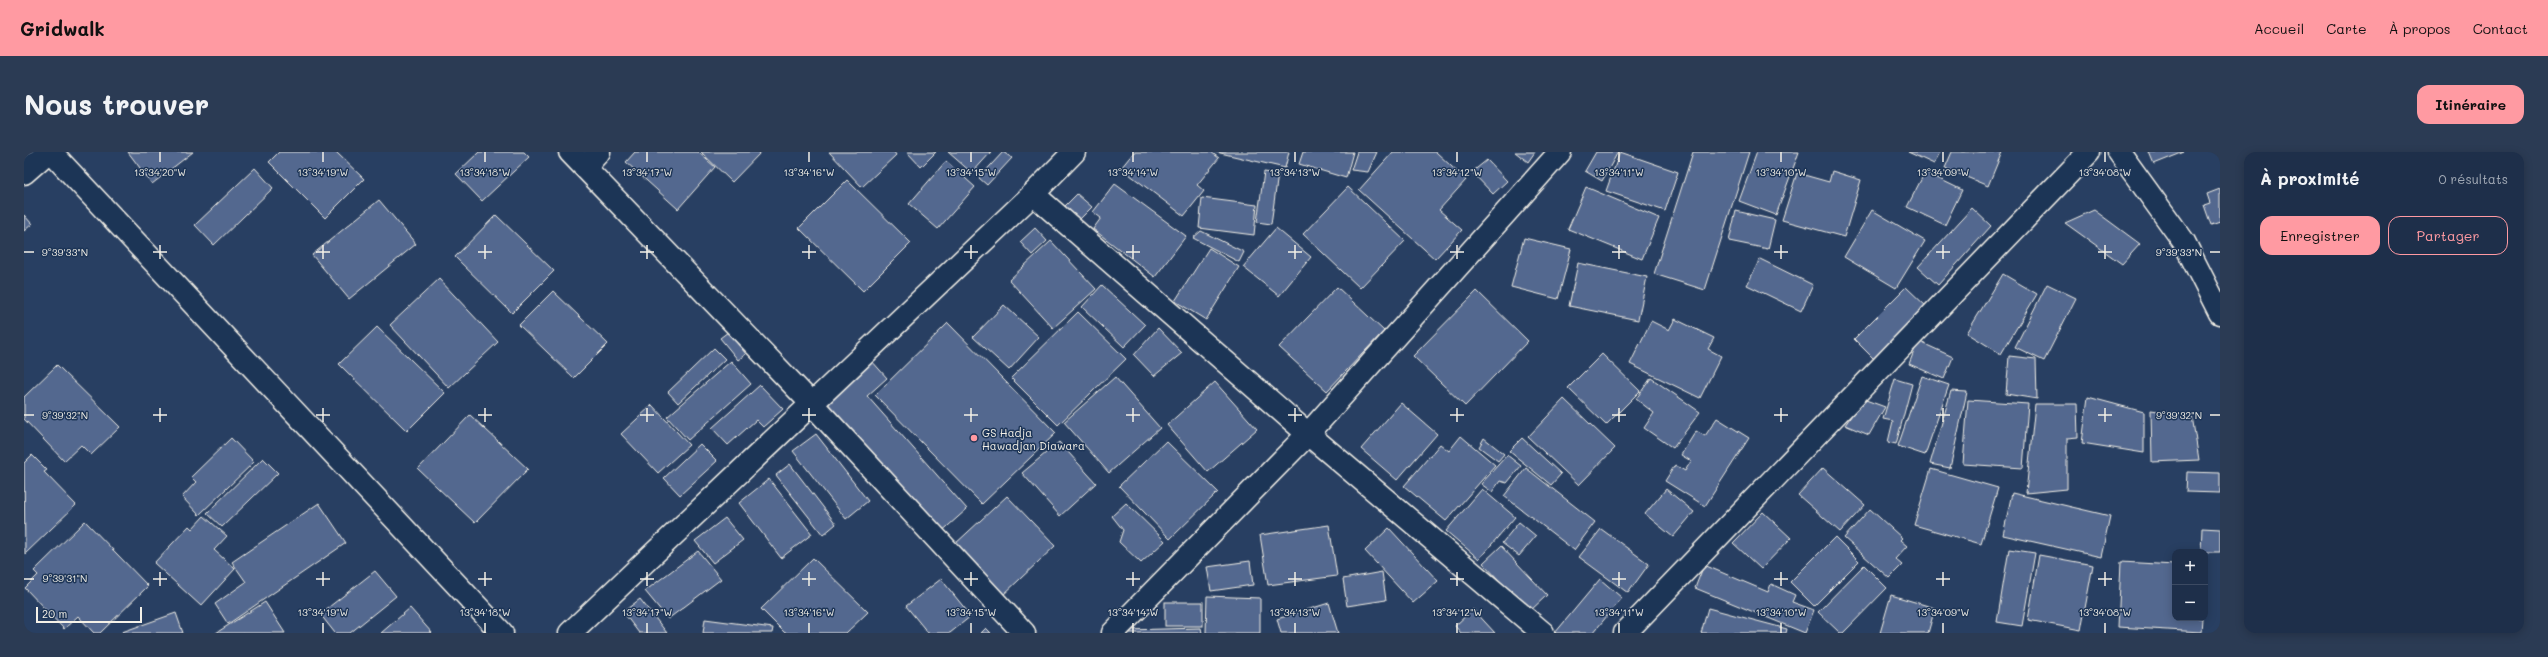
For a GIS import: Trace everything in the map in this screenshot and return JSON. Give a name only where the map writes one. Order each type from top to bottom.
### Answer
[{"type":"street","points":[[24,173],[50,152],[502,633]]},
{"type":"street","points":[[570,152],[592,160],[812,404],[1024,633]]},
{"type":"street","points":[[570,633],[1033,194],[1074,152]]},
{"type":"street","points":[[1113,633],[1308,434],[1560,152]]},
{"type":"street","points":[[1625,633],[2089,152]]},
{"type":"street","points":[[2119,152],[2184,242],[2220,313]]},
{"type":"street","points":[[1033,194],[1308,434],[1543,633]]},
{"type":"building","points":[[128,152],[193,152],[152,184]]},
{"type":"building","points":[[279,152],[336,152],[364,179],[325,218],[269,162]]},
{"type":"building","points":[[479,152],[524,152],[529,157],[482,201],[456,174]]},
{"type":"building","points":[[635,152],[698,152],[715,167],[678,209],[626,162]]},
{"type":"building","points":[[701,152],[761,152],[732,182]]},
{"type":"building","points":[[829,152],[894,152],[896,155],[862,187]]},
{"type":"building","points":[[907,152],[936,152],[921,167]]},
{"type":"building","points":[[948,152],[991,152],[972,173]]},
{"type":"building","points":[[1003,152],[1012,158],[987,185],[979,178]]},
{"type":"building","points":[[1134,152],[1211,152],[1219,158],[1197,185],[1204,191],[1184,216],[1121,168]]},
{"type":"building","points":[[1216,152],[1289,152],[1285,168]]},
{"type":"building","points":[[1303,152],[1353,152],[1346,178],[1299,164]]},
{"type":"building","points":[[1357,152],[1377,152],[1368,172],[1351,170]]},
{"type":"building","points":[[1393,152],[1436,152],[1466,180],[1439,210],[1462,230],[1435,259],[1359,190]]},
{"type":"building","points":[[1515,152],[1535,152],[1528,162]]},
{"type":"building","points":[[1596,152],[1618,152],[1602,181],[1585,171]]},
{"type":"building","points":[[1620,152],[1678,172],[1665,211],[1606,191]]},
{"type":"building","points":[[1693,152],[1749,152],[1705,290],[1654,274]]},
{"type":"building","points":[[1757,152],[1799,152],[1776,215],[1739,201]]},
{"type":"building","points":[[1908,152],[1940,152],[1934,164]]},
{"type":"building","points":[[1952,152],[2002,152],[1988,186],[1945,168]]},
{"type":"building","points":[[2149,152],[2184,152],[2154,164]]},
{"type":"building","points":[[1487,160],[1507,181],[1493,194],[1472,172]]},
{"type":"building","points":[[946,161],[975,187],[938,229],[909,204]]},
{"type":"building","points":[[255,168],[273,188],[214,245],[195,225]]},
{"type":"building","points":[[1832,171],[1861,180],[1844,237],[1782,220],[1797,173],[1829,182]]},
{"type":"building","points":[[1264,172],[1278,174],[1271,224],[1257,222]]},
{"type":"building","points":[[1925,172],[1962,190],[1945,225],[1907,207]]},
{"type":"building","points":[[847,180],[911,243],[863,291],[799,228]]},
{"type":"building","points":[[1115,184],[1186,236],[1155,277],[1093,229],[1101,218],[1093,212]]},
{"type":"building","points":[[1348,187],[1405,241],[1360,288],[1303,234]]},
{"type":"building","points":[[1586,187],[1659,218],[1642,259],[1568,229]]},
{"type":"building","points":[[2220,189],[2220,222],[2211,225],[2204,205],[2210,203],[2207,194]]},
{"type":"building","points":[[1077,194],[1092,207],[1079,220],[1065,206]]},
{"type":"building","points":[[1202,198],[1257,205],[1254,235],[1199,228]]},
{"type":"building","points":[[379,200],[416,244],[349,299],[312,255]]},
{"type":"building","points":[[1972,208],[1991,226],[1938,285],[1918,267]]},
{"type":"building","points":[[1872,210],[1925,241],[1896,288],[1844,257]]},
{"type":"building","points":[[2094,210],[2140,244],[2122,264],[2065,223]]},
{"type":"building","points":[[1736,211],[1775,220],[1768,249],[1729,241]]},
{"type":"building","points":[[24,215],[32,224],[24,231]]},
{"type":"building","points":[[496,215],[554,271],[512,313],[455,257]]},
{"type":"building","points":[[1035,228],[1047,241],[1032,255],[1020,242]]},
{"type":"building","points":[[1276,228],[1311,257],[1279,296],[1243,267]]},
{"type":"building","points":[[1201,231],[1244,252],[1239,262],[1193,238]]},
{"type":"building","points":[[1524,238],[1571,249],[1558,299],[1511,287]]},
{"type":"building","points":[[1051,241],[1096,289],[1053,328],[1009,280]]},
{"type":"building","points":[[1209,248],[1239,267],[1206,320],[1175,301]]},
{"type":"building","points":[[1760,259],[1813,285],[1801,311],[1747,285]]},
{"type":"building","points":[[1578,263],[1647,277],[1638,320],[1569,306]]},
{"type":"building","points":[[2003,274],[2037,294],[2001,354],[1967,333]]},
{"type":"building","points":[[439,279],[498,342],[449,388],[390,325]]},
{"type":"building","points":[[2047,284],[2076,298],[2044,361],[2015,347]]},
{"type":"building","points":[[1102,285],[1145,325],[1124,347],[1082,307]]},
{"type":"building","points":[[1337,287],[1384,331],[1327,391],[1279,347]]},
{"type":"building","points":[[1906,287],[1928,308],[1876,361],[1854,339]]},
{"type":"building","points":[[553,291],[608,344],[574,378],[519,325]]},
{"type":"building","points":[[1477,291],[1528,341],[1465,406],[1413,356]]},
{"type":"building","points":[[1004,305],[1039,337],[1009,370],[973,337]]},
{"type":"building","points":[[1078,312],[1126,359],[1058,425],[1011,378]]},
{"type":"building","points":[[1675,319],[1714,338],[1708,349],[1721,356],[1700,398],[1630,364],[1651,321],[1669,330]]},
{"type":"building","points":[[948,323],[1056,433],[982,504],[875,395]]},
{"type":"building","points":[[377,327],[445,393],[407,431],[339,364]]},
{"type":"building","points":[[1158,328],[1182,353],[1154,376],[1134,355]]},
{"type":"building","points":[[728,332],[746,354],[738,360],[720,338]]},
{"type":"building","points":[[1918,341],[1953,357],[1944,379],[1909,364]]},
{"type":"building","points":[[714,348],[725,359],[678,403],[668,392]]},
{"type":"building","points":[[1602,354],[1640,391],[1606,425],[1568,388]]},
{"type":"building","points":[[2009,356],[2036,359],[2037,399],[2006,394]]},
{"type":"building","points":[[871,360],[887,378],[867,396],[967,509],[939,534],[822,403]]},
{"type":"building","points":[[731,361],[751,384],[688,440],[667,417]]},
{"type":"building","points":[[57,365],[120,427],[91,455],[81,445],[64,461],[24,419],[24,397]]},
{"type":"building","points":[[1922,376],[1949,385],[1925,455],[1898,446]]},
{"type":"building","points":[[1115,377],[1160,428],[1109,473],[1064,422]]},
{"type":"building","points":[[1651,378],[1700,412],[1673,448],[1644,428],[1654,413],[1636,399]]},
{"type":"building","points":[[1895,379],[1912,384],[1896,444],[1888,442],[1893,421],[1883,419]]},
{"type":"building","points":[[1215,382],[1257,429],[1208,472],[1167,425]]},
{"type":"building","points":[[760,385],[783,409],[763,427],[756,420],[728,445],[712,428]]},
{"type":"building","points":[[1951,391],[1967,392],[1950,468],[1930,464]]},
{"type":"building","points":[[2088,397],[2144,412],[2144,453],[2082,443]]},
{"type":"building","points":[[1564,399],[1615,448],[1579,485],[1528,437]]},
{"type":"building","points":[[1863,399],[1885,407],[1869,435],[1845,425]]},
{"type":"building","points":[[1968,400],[2028,404],[2023,468],[1963,464]]},
{"type":"building","points":[[1401,403],[1437,434],[1397,480],[1361,449]]},
{"type":"building","points":[[2035,404],[2077,404],[2078,437],[2067,438],[2067,489],[2026,493]]},
{"type":"building","points":[[652,405],[689,445],[658,473],[621,434]]},
{"type":"building","points":[[2151,410],[2192,416],[2199,460],[2152,462]]},
{"type":"building","points":[[470,415],[528,469],[475,523],[418,469]]},
{"type":"building","points":[[1717,418],[1749,438],[1705,506],[1665,481],[1675,465],[1685,471],[1691,461],[1681,455],[1696,431],[1705,436]]},
{"type":"building","points":[[816,434],[868,501],[846,519],[793,451]]},
{"type":"building","points":[[1461,436],[1495,465],[1446,521],[1404,486],[1440,444],[1449,451]]},
{"type":"building","points":[[231,438],[254,462],[199,515],[182,497],[196,482],[191,477]]},
{"type":"building","points":[[1484,438],[1504,454],[1498,461],[1479,447]]},
{"type":"building","points":[[1522,438],[1561,474],[1551,485],[1509,451]]},
{"type":"building","points":[[1166,441],[1218,492],[1170,539],[1119,486]]},
{"type":"building","points":[[1059,442],[1096,483],[1060,516],[1022,473]]},
{"type":"building","points":[[700,444],[717,461],[680,495],[664,478]]},
{"type":"building","points":[[32,455],[47,470],[44,472],[76,505],[25,554],[24,463]]},
{"type":"building","points":[[1507,455],[1521,466],[1507,483],[1500,481],[1492,492],[1481,484]]},
{"type":"building","points":[[263,458],[278,473],[222,527],[207,513]]},
{"type":"building","points":[[790,464],[836,524],[823,535],[776,475]]},
{"type":"building","points":[[1526,468],[1595,522],[1574,550],[1504,496]]},
{"type":"building","points":[[1823,468],[1865,505],[1840,532],[1798,495]]},
{"type":"building","points":[[1931,469],[1998,488],[1981,544],[1914,525]]},
{"type":"building","points":[[2187,472],[2220,473],[2220,493],[2186,492]]},
{"type":"building","points":[[769,479],[812,534],[781,558],[739,503]]},
{"type":"building","points":[[1482,489],[1515,517],[1479,559],[1446,531]]},
{"type":"building","points":[[1666,489],[1694,512],[1673,537],[1645,514]]},
{"type":"building","points":[[2012,493],[2110,516],[2101,557],[2003,535]]},
{"type":"building","points":[[1007,496],[1055,546],[1002,596],[954,545]]},
{"type":"building","points":[[319,503],[346,543],[228,624],[215,604],[246,582],[232,562]]},
{"type":"building","points":[[1126,503],[1165,541],[1141,563],[1119,542],[1123,530],[1112,516]]},
{"type":"building","points":[[1870,509],[1902,538],[1900,540],[1907,546],[1895,559],[1902,565],[1889,578],[1844,538]]},
{"type":"building","points":[[1763,512],[1791,538],[1761,569],[1733,543]]},
{"type":"building","points":[[204,516],[227,536],[214,550],[235,569],[201,606],[154,563],[189,526],[192,529]]},
{"type":"building","points":[[725,518],[743,540],[713,563],[695,541]]},
{"type":"building","points":[[85,521],[148,586],[100,633],[94,633],[78,616],[64,629],[25,588],[38,575],[34,571]]},
{"type":"building","points":[[1519,522],[1536,536],[1519,556],[1502,543]]},
{"type":"building","points":[[1329,525],[1337,576],[1268,585],[1260,535]]},
{"type":"building","points":[[1389,528],[1438,581],[1413,603],[1365,551]]},
{"type":"building","points":[[2202,528],[2220,529],[2220,552],[2208,552],[2208,549],[2201,549]]},
{"type":"building","points":[[1601,529],[1649,564],[1628,593],[1579,557]]},
{"type":"building","points":[[1835,537],[1859,561],[1814,606],[1790,582]]},
{"type":"building","points":[[1501,546],[1547,595],[1529,612],[1483,563]]},
{"type":"building","points":[[2009,549],[2035,553],[2022,626],[1997,622]]},
{"type":"building","points":[[698,551],[721,579],[668,619],[645,591]]},
{"type":"building","points":[[2039,555],[2093,565],[2081,630],[2028,620]]},
{"type":"building","points":[[813,558],[868,612],[846,633],[785,633],[761,609]]},
{"type":"building","points":[[1250,561],[1253,585],[1211,591],[1207,567]]},
{"type":"building","points":[[2121,562],[2172,565],[2172,621],[2202,621],[2201,632],[2118,627]]},
{"type":"building","points":[[1704,565],[1768,592],[1771,584],[1795,595],[1792,602],[1814,610],[1805,633],[1695,588]]},
{"type":"building","points":[[1864,565],[1887,588],[1843,633],[1840,633],[1818,612]]},
{"type":"building","points":[[375,571],[396,596],[350,633],[335,633],[320,614]]},
{"type":"building","points":[[1382,572],[1386,600],[1347,606],[1343,579]]},
{"type":"building","points":[[941,579],[971,616],[950,633],[928,633],[906,606]]},
{"type":"building","points":[[1600,579],[1622,598],[1593,633],[1555,633]]},
{"type":"building","points":[[1891,595],[1935,608],[1928,633],[1880,633]]},
{"type":"building","points":[[1207,596],[1260,598],[1260,633],[1206,633]]},
{"type":"building","points":[[640,599],[667,633],[639,633],[623,612]]},
{"type":"building","points":[[265,602],[285,633],[216,633]]},
{"type":"building","points":[[1165,602],[1203,602],[1203,626],[1165,626]]},
{"type":"building","points":[[1329,603],[1338,633],[1281,633],[1277,619]]},
{"type":"building","points":[[410,608],[432,633],[381,633]]},
{"type":"building","points":[[1708,608],[1787,629],[1786,633],[1701,633]]},
{"type":"building","points":[[1473,609],[1495,633],[1461,633],[1455,626]]},
{"type":"building","points":[[176,613],[183,633],[122,633],[122,632]]},
{"type":"building","points":[[705,619],[773,628],[772,633],[703,633]]},
{"type":"building","points":[[986,628],[991,633],[981,633]]},
{"type":"building","points":[[1201,628],[1202,633],[1127,633],[1127,630]]},
{"type":"place","name":"GS Hadja Hawadjan Diawara","points":[[974,438]]}]
